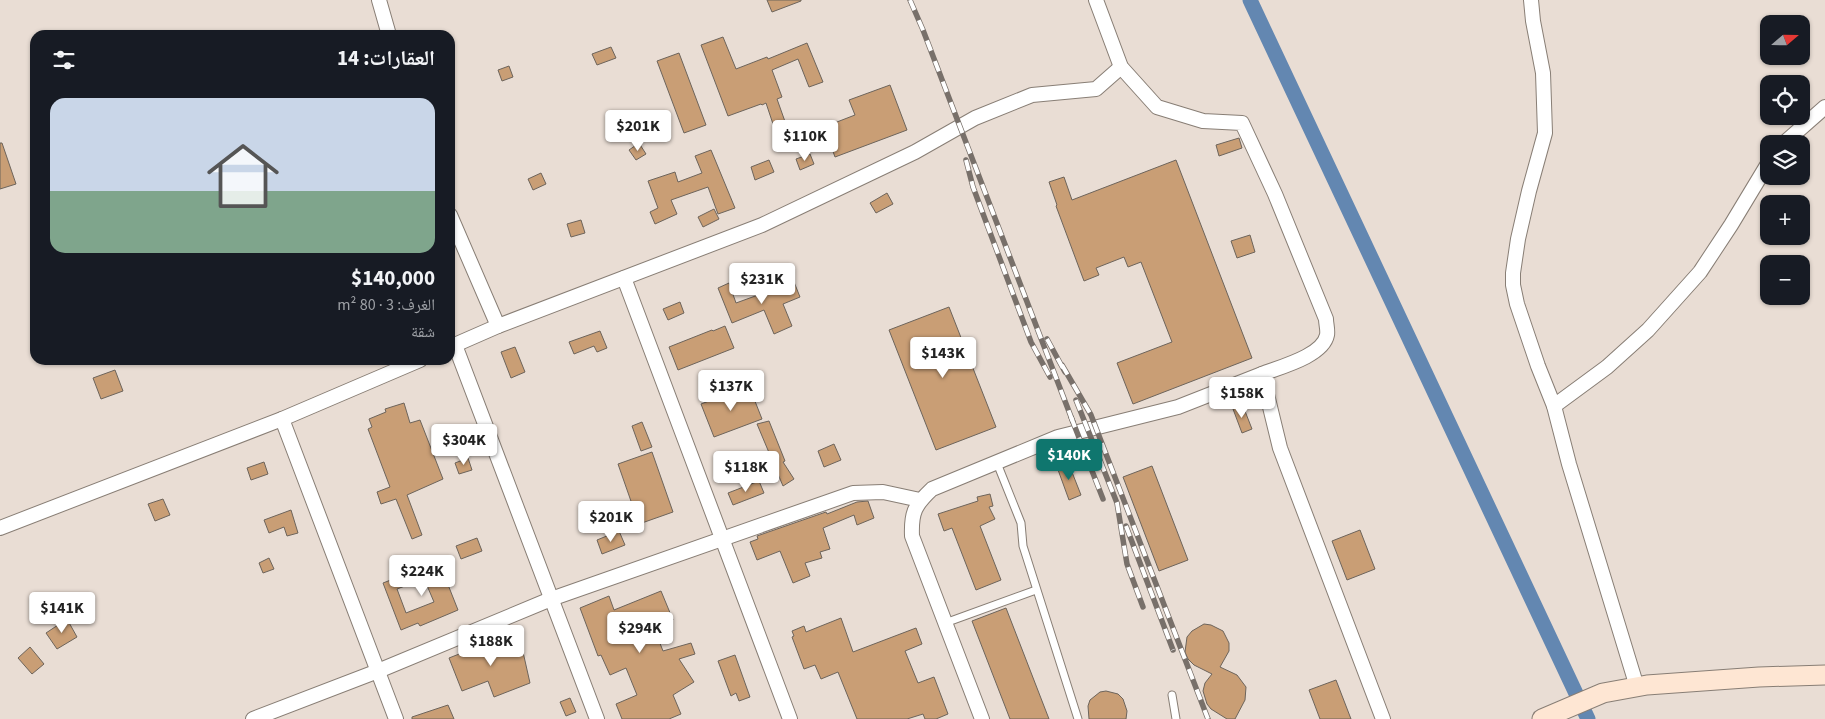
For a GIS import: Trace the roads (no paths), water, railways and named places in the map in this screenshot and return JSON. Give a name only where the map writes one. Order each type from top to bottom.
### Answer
[{"type":"street","points":[[379,0],[388,30]]},
{"type":"street","points":[[982,719],[912,536],[911,518],[920,500],[932,489],[1058,437],[1178,408],[1314,353],[1324,343],[1327,334],[1326,319],[1276,194],[1242,123],[1203,121],[1157,107],[1121,67],[1096,0]]},
{"type":"street","points":[[1530,0],[1543,73],[1544,133],[1518,239],[1513,279],[1517,304],[1554,406],[1571,472],[1637,687]]},
{"type":"street","points":[[455,345],[498,326],[762,225],[914,152],[975,118],[1032,95],[1096,89],[1121,67]]},
{"type":"street","points":[[1793,135],[1825,107]]},
{"type":"street","points":[[1554,406],[1607,366],[1648,330],[1700,272],[1760,177]]},
{"type":"street","points":[[455,227],[498,326]]},
{"type":"street","points":[[624,278],[790,719]]},
{"type":"street","points":[[455,354],[597,719]]},
{"type":"street","points":[[0,528],[282,419],[408,365]]},
{"type":"street","points":[[1262,374],[1280,448],[1383,719]]},
{"type":"street","points":[[282,419],[396,719]]},
{"type":"street","points":[[253,719],[378,671],[551,599],[854,492],[883,492],[920,500]]},
{"type":"street","points":[[1542,719],[1603,693],[1637,687],[1758,676],[1825,674]]},
{"type":"lane","points":[[997,463],[1021,523],[1023,546],[1078,719]]},
{"type":"lane","points":[[944,623],[1036,590]]},
{"type":"lane","points":[[1172,695],[1176,719]]},
{"type":"waterway","points":[[1250,0],[1588,719]]},
{"type":"railway","points":[[910,0],[1073,422]]},
{"type":"railway","points":[[966,160],[973,187],[1031,342],[1050,377]]},
{"type":"railway","points":[[1047,339],[1065,372]]},
{"type":"railway","points":[[1062,365],[1091,415],[1208,719]]},
{"type":"railway","points":[[1076,400],[1117,503],[1127,564],[1143,607]]},
{"type":"railway","points":[[1071,417],[1103,499]]},
{"type":"railway","points":[[1126,526],[1173,650]]}]
